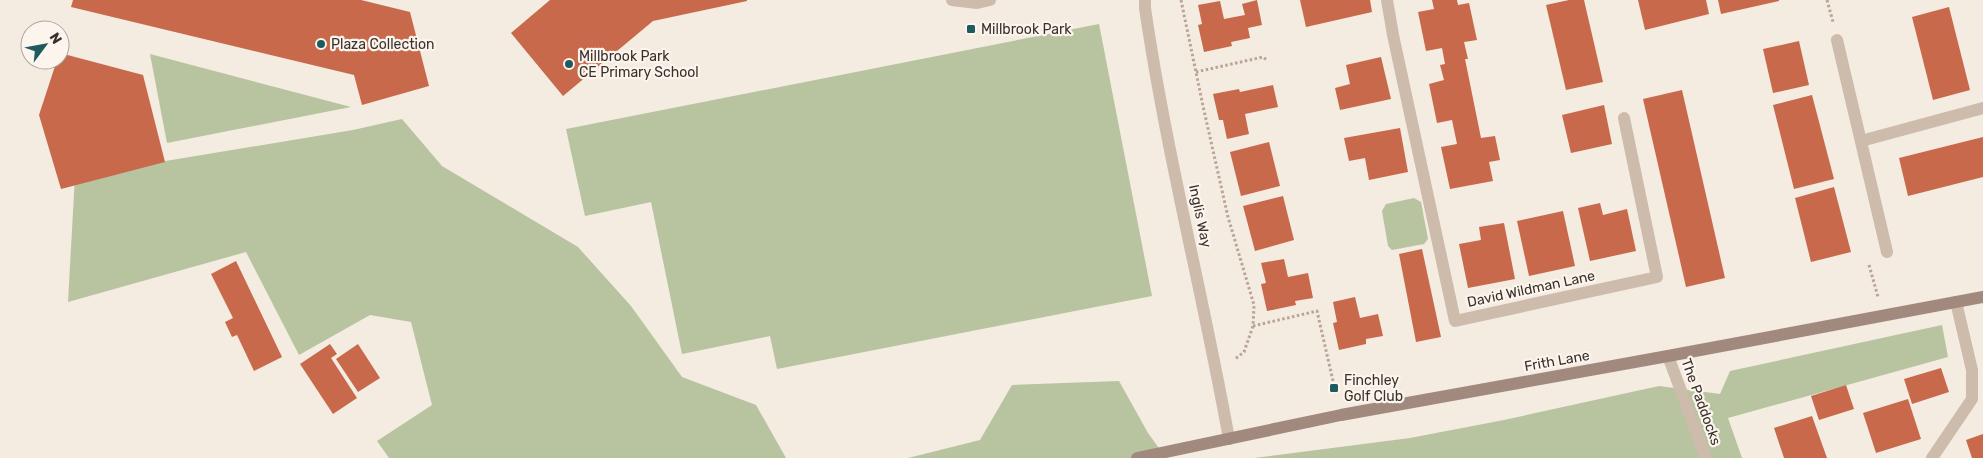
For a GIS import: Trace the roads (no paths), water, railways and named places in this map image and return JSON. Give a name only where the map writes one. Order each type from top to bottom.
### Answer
[{"type":"street","points":[[952,0],[977,3],[990,0]]},
{"type":"street","name":"Inglis Way","points":[[1145,0],[1144,8],[1156,84],[1218,374],[1229,438]]},
{"type":"street","name":"David Wildman Lane","points":[[1387,0],[1455,321],[1657,277],[1624,118]]},
{"type":"street","points":[[1837,40],[1887,252]]},
{"type":"street","points":[[1861,141],[1983,108]]},
{"type":"street","name":"Frith Lane","points":[[1137,458],[1341,415],[1983,297]]},
{"type":"street","points":[[1932,458],[1972,399],[1972,370],[1956,302]]},
{"type":"street","name":"The Paddocks","points":[[1668,356],[1706,458]]},
{"type":"place","name":"Millbrook Park","points":[[971,29]]},
{"type":"place","name":"Plaza Collection","points":[[321,44]]},
{"type":"place","name":"Millbrook Park CE Primary School","points":[[569,64]]},
{"type":"place","name":"Finchley Golf Club","points":[[1334,388]]}]
